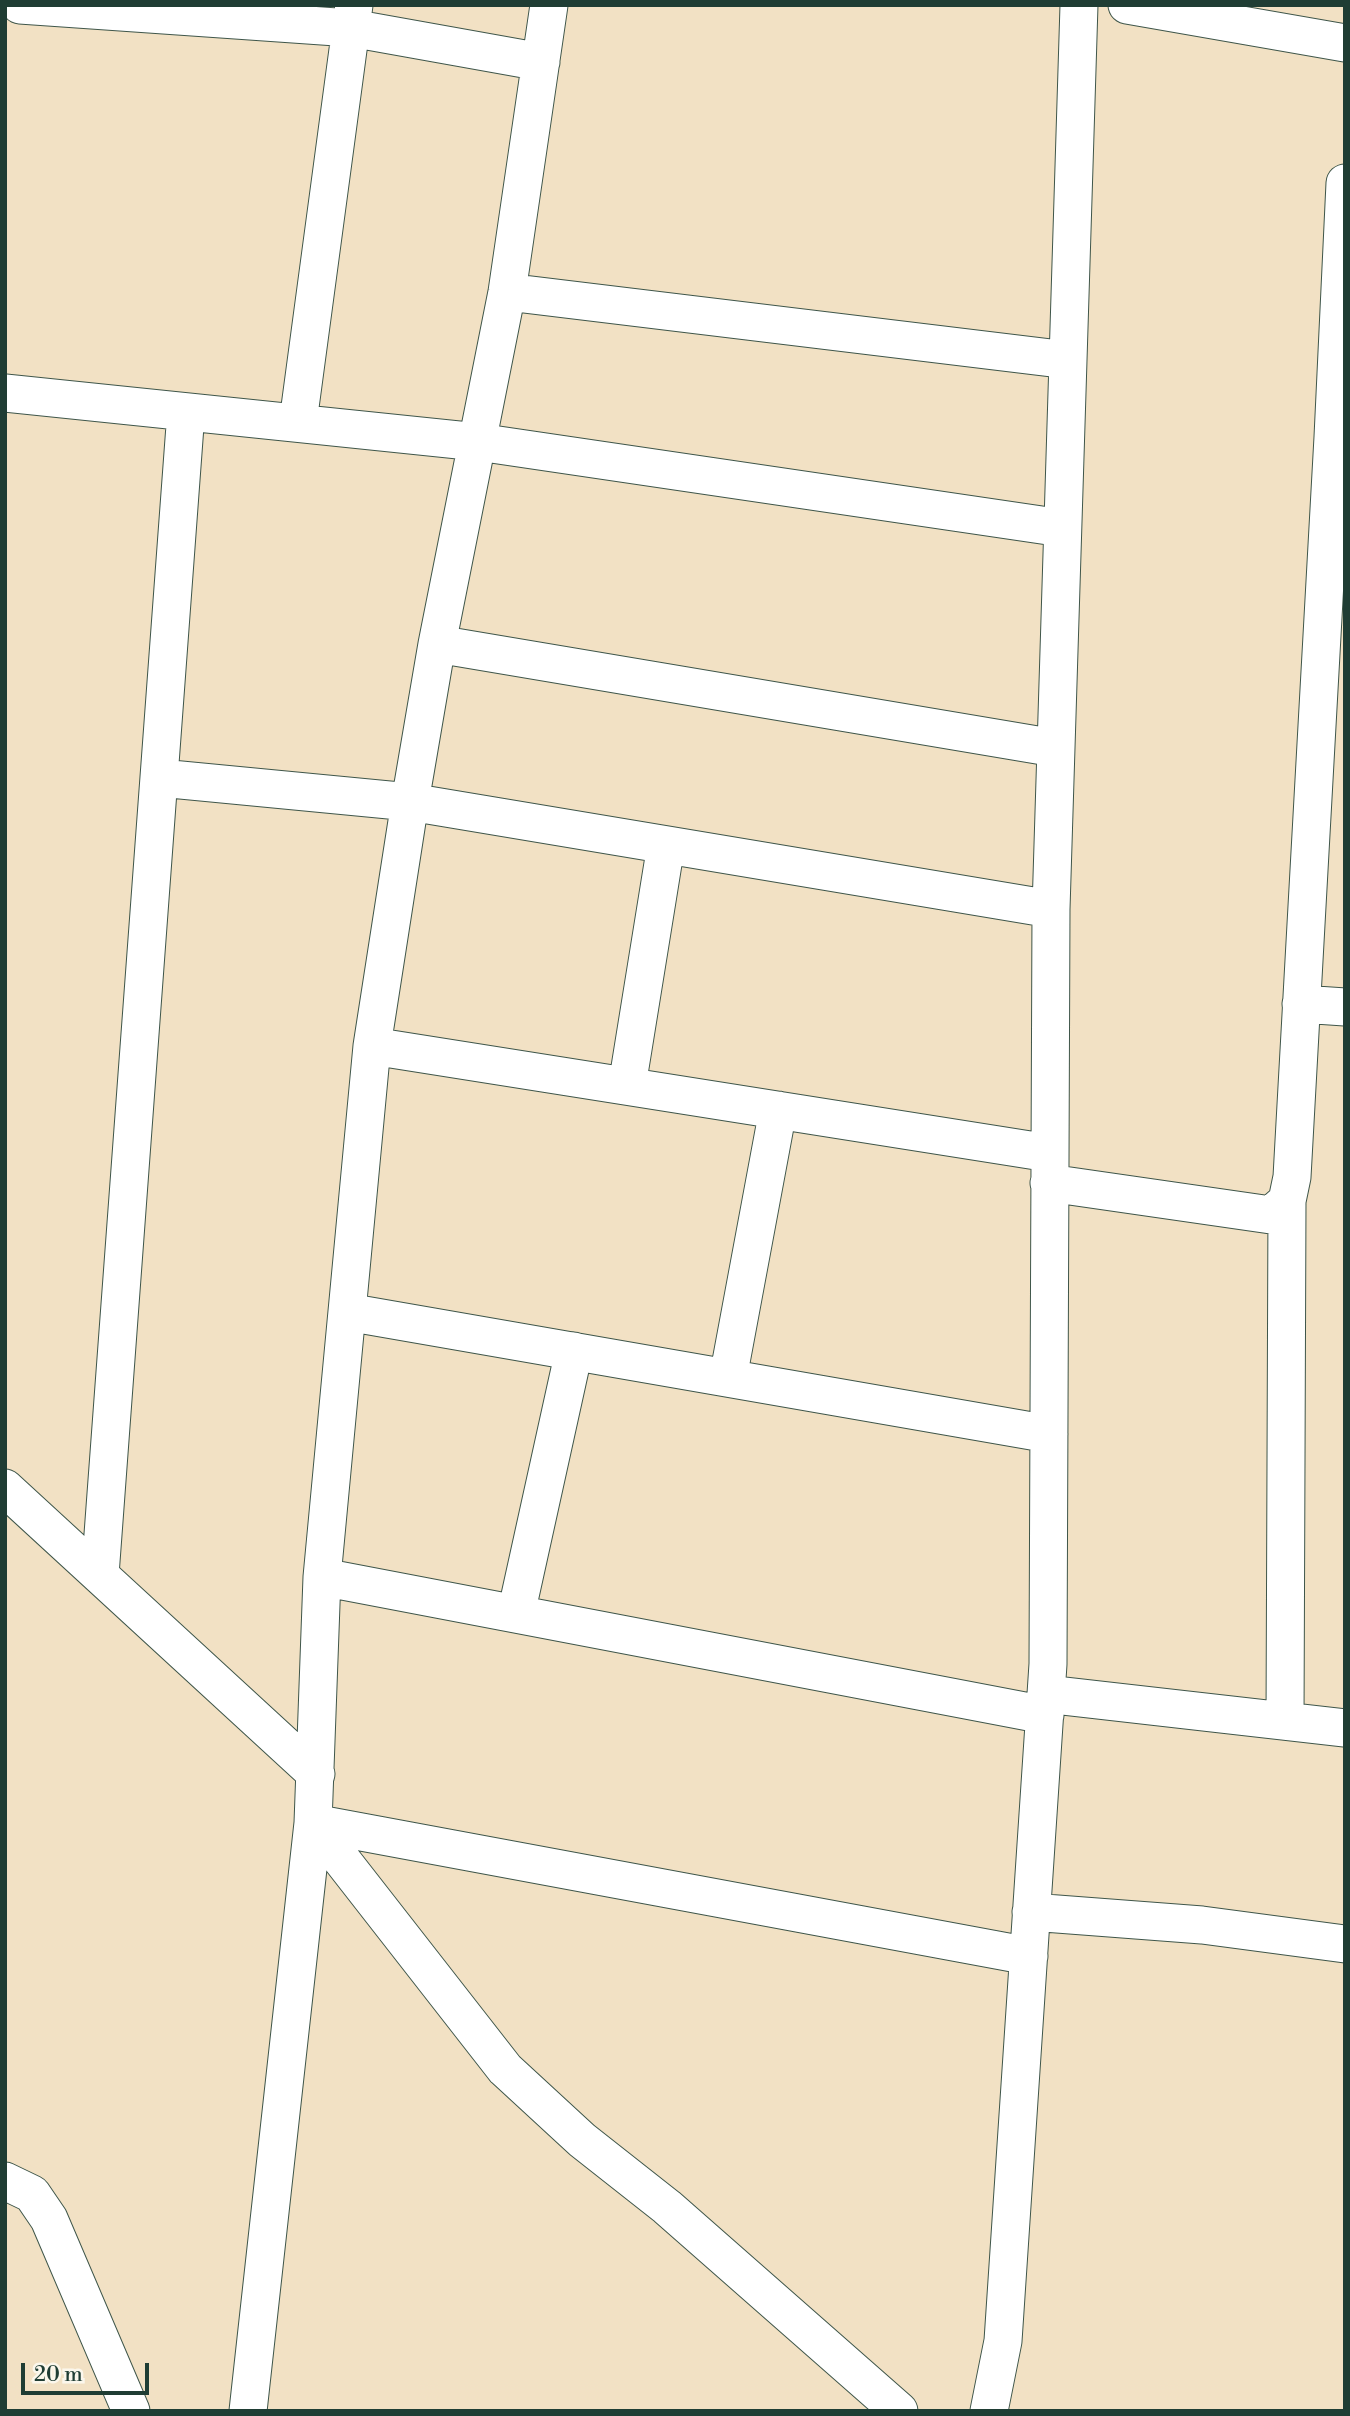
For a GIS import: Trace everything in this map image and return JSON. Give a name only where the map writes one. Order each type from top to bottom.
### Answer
[{"type":"street","points":[[20,5],[352,17],[541,62]]},
{"type":"street","points":[[248,2411],[313,1823],[322,1577],[372,1045],[437,644],[507,292],[549,5]]},
{"type":"street","points":[[989,2411],[1003,2341],[1048,1650],[1051,909],[1079,5]]},
{"type":"street","points":[[1127,5],[1345,43]]},
{"type":"street","points":[[298,422],[352,17]]},
{"type":"street","points":[[1286,1721],[1287,1200],[1292,1177],[1339,438],[1345,183]]},
{"type":"street","points":[[507,292],[1068,360]]},
{"type":"street","points":[[5,393],[478,442],[1062,528]]},
{"type":"street","points":[[100,1575],[187,412]]},
{"type":"street","points":[[437,644],[1055,748]]},
{"type":"street","points":[[160,778],[410,802],[1051,909]]},
{"type":"street","points":[[627,1086],[666,845]]},
{"type":"street","points":[[1301,1004],[1345,1007]]},
{"type":"street","points":[[372,1045],[778,1110],[1271,1215],[1287,1200]]},
{"type":"street","points":[[728,1378],[778,1110]]},
{"type":"street","points":[[347,1312],[1049,1434]]},
{"type":"street","points":[[516,1614],[574,1352]]},
{"type":"street","points":[[5,1488],[316,1774]]},
{"type":"street","points":[[322,1577],[516,1614],[1045,1705],[1286,1721],[1345,1728]]},
{"type":"street","points":[[313,1823],[1028,1956]]},
{"type":"street","points":[[313,1823],[505,2069],[582,2140],[667,2207],[900,2411]]},
{"type":"street","points":[[1031,1912],[1202,1925],[1345,1944]]},
{"type":"street","points":[[5,2181],[32,2194],[49,2219],[131,2411]]}]
